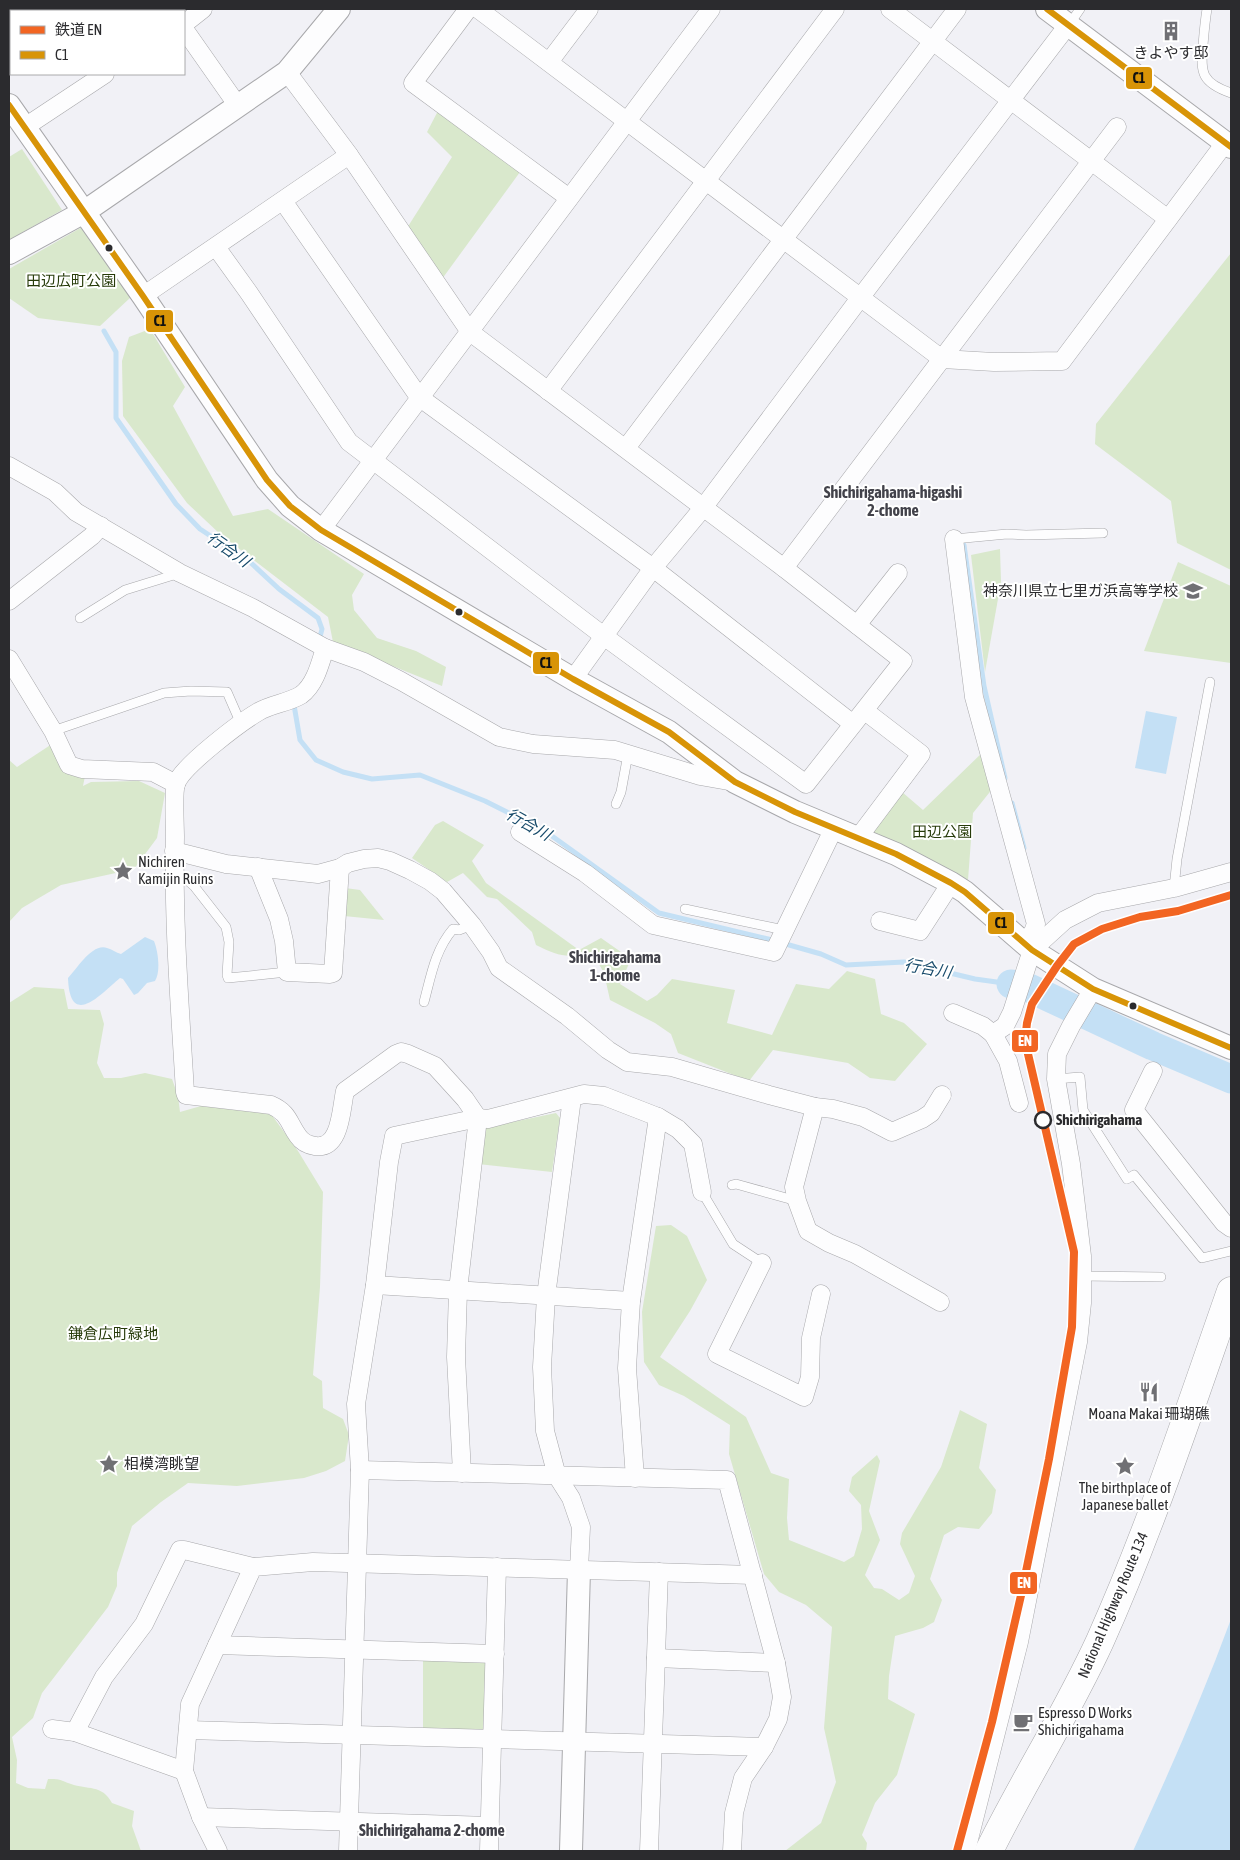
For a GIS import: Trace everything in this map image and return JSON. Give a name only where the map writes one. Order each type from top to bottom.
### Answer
[{"type":"highway","name":"National Highway Route 134","points":[[988,1851],[1070,1701],[1125,1585],[1231,1291]]},
{"type":"street","points":[[185,23],[204,9]]},
{"type":"street","points":[[9,253],[84,212],[288,72],[339,9]]},
{"type":"street","points":[[468,9],[413,83],[569,198]]},
{"type":"street","points":[[478,9],[942,359],[994,362],[1062,361],[1168,219],[1228,145],[1074,17],[1047,9]]},
{"type":"street","points":[[549,62],[589,9]]},
{"type":"street","points":[[321,530],[711,9]]},
{"type":"street","points":[[548,391],[835,9]]},
{"type":"street","points":[[890,9],[1168,219]]},
{"type":"street","points":[[626,448],[957,9]]},
{"type":"street","points":[[573,680],[653,568],[703,508],[1074,17]]},
{"type":"street","points":[[185,30],[238,106]]},
{"type":"street","points":[[216,247],[349,442],[605,636],[806,784],[903,661],[784,568],[470,332],[349,156],[288,72]]},
{"type":"street","points":[[25,127],[103,75]]},
{"type":"street","points":[[9,105],[143,296],[268,480],[290,506],[321,530],[573,680],[669,732],[734,782],[795,812],[896,854],[951,882],[1089,995],[1231,1048]]},
{"type":"street","points":[[784,568],[1116,127]]},
{"type":"street","points":[[143,296],[349,156]]},
{"type":"street","points":[[283,200],[419,397],[653,568],[853,724]]},
{"type":"street","points":[[9,466],[55,492],[76,512],[180,573],[253,608],[325,648],[364,662],[402,681],[499,737],[533,744],[615,750],[700,776],[734,782]]},
{"type":"street","points":[[9,601],[92,536],[101,526]]},
{"type":"street","points":[[954,539],[974,697],[1036,924],[1028,946],[1012,1012],[1005,1026],[993,1034]]},
{"type":"street","points":[[857,625],[898,573]]},
{"type":"street","points":[[325,648],[313,681],[302,694],[260,711],[241,724],[187,769],[176,784],[174,869],[177,964],[186,1095],[271,1105],[280,1109],[288,1116],[299,1138],[306,1144],[320,1147],[332,1141],[336,1135],[345,1091],[401,1052],[435,1066],[465,1099],[478,1118],[458,1290],[456,1357],[462,1473]]},
{"type":"street","points":[[9,659],[53,731],[69,765],[82,769],[153,772],[176,784]]},
{"type":"street","points":[[858,838],[921,754],[865,711]]},
{"type":"street","points":[[520,832],[585,873],[653,925],[774,952],[834,828]]},
{"type":"street","points":[[174,851],[226,864],[318,874],[340,868],[348,863],[378,858],[410,870],[430,881],[443,892],[472,925],[491,952],[499,968],[567,1016],[608,1050],[627,1062],[672,1067],[769,1096],[815,1107],[833,1109],[863,1117],[892,1132],[931,1113],[942,1095]]},
{"type":"street","points":[[258,867],[279,919],[284,941],[287,972],[330,974],[333,973],[340,868]]},
{"type":"street","points":[[1028,946],[1065,920],[1098,903],[1174,888],[1231,872]]},
{"type":"street","points":[[880,921],[920,931],[951,882]]},
{"type":"street","points":[[966,1851],[1018,1642],[1078,1342],[1082,1303],[1082,1256],[1056,1079],[1057,1054],[1089,995]]},
{"type":"street","points":[[953,1013],[983,1026],[993,1034],[1008,1061],[1019,1104]]},
{"type":"street","points":[[1153,1070],[1134,1110],[1224,1223],[1231,1228]]},
{"type":"street","points":[[348,1851],[360,1470],[356,1404],[375,1285],[389,1162],[394,1136],[478,1118],[488,1118],[584,1094],[604,1096],[658,1117],[678,1129],[693,1144],[702,1192]]},
{"type":"street","points":[[571,1851],[581,1527],[571,1498],[557,1476],[545,1431],[542,1367],[546,1296],[572,1098]]},
{"type":"street","points":[[815,1107],[794,1187],[808,1231],[829,1243],[855,1254],[940,1302]]},
{"type":"street","points":[[635,1478],[627,1368],[631,1302],[658,1117]]},
{"type":"street","points":[[762,1263],[717,1354],[804,1397],[810,1377],[810,1338],[821,1294]]},
{"type":"street","points":[[375,1285],[631,1302]]},
{"type":"street","points":[[360,1470],[727,1480],[776,1663],[782,1697],[778,1719],[764,1747],[743,1778],[734,1814],[732,1851]]},
{"type":"street","points":[[74,1732],[104,1677],[144,1624],[180,1550],[253,1567],[313,1562],[753,1575]]},
{"type":"street","points":[[218,1851],[200,1817],[184,1771],[190,1704],[253,1567]]},
{"type":"street","points":[[489,1851],[498,1567]]},
{"type":"street","points":[[650,1851],[660,1572]]},
{"type":"street","points":[[217,1645],[495,1654]]},
{"type":"street","points":[[656,1658],[776,1663]]},
{"type":"street","points":[[52,1729],[74,1732],[184,1771]]},
{"type":"street","points":[[188,1730],[764,1747]]},
{"type":"street","points":[[200,1817],[490,1826]]},
{"type":"lane","points":[[1207,9],[1201,61],[1202,71],[1208,81],[1222,90],[1231,93]]},
{"type":"lane","points":[[954,539],[1008,534],[1103,533]]},
{"type":"lane","points":[[80,618],[125,590],[180,573]]},
{"type":"lane","points":[[1174,888],[1177,859],[1210,682]]},
{"type":"lane","points":[[53,731],[154,695],[191,691],[226,692],[241,724]]},
{"type":"lane","points":[[616,804],[621,792],[628,754]]},
{"type":"lane","points":[[174,869],[194,886],[226,927],[229,942],[228,978],[287,972]]},
{"type":"lane","points":[[685,909],[784,930]]},
{"type":"lane","points":[[424,1002],[439,947],[452,929],[458,930],[472,925]]},
{"type":"lane","points":[[1056,1079],[1080,1077],[1083,1110],[1127,1179],[1134,1175],[1202,1258],[1231,1251]]},
{"type":"lane","points":[[732,1186],[736,1184],[797,1201]]},
{"type":"lane","points":[[702,1192],[733,1244],[762,1263]]},
{"type":"lane","points":[[1082,1276],[1161,1277]]},
{"type":"green space","points":[[439,109],[520,172],[442,279],[407,228],[452,157],[427,132]]},
{"type":"green space","points":[[22,149],[62,210],[9,240],[9,157]]},
{"type":"green space","name":"田辺広町公園","points":[[82,227],[131,297],[100,326],[38,318],[9,298],[9,269]]},
{"type":"green space","points":[[1231,253],[1231,570],[1177,543],[1171,501],[1095,444],[1096,424]]},
{"type":"green space","points":[[150,329],[185,387],[173,406],[233,516],[268,509],[364,574],[352,595],[354,610],[377,638],[416,651],[446,667],[442,686],[333,642],[328,617],[220,534],[187,503],[123,416],[122,361],[129,337]]},
{"type":"green space","points":[[1000,549],[1001,582],[985,672],[971,555]]},
{"type":"green space","points":[[1178,562],[1231,586],[1231,663],[1144,651]]},
{"type":"green space","points":[[52,744],[85,776],[83,786],[91,782],[139,781],[165,793],[157,838],[134,869],[61,885],[22,908],[9,922],[9,760],[17,767]]},
{"type":"green space","name":"田辺公園","points":[[983,752],[993,788],[973,813],[968,880],[918,853],[871,833],[902,792],[923,810]]},
{"type":"green space","points":[[443,821],[484,845],[472,861],[486,883],[579,950],[601,938],[631,959],[620,984],[647,1001],[657,995],[672,979],[735,990],[727,1023],[772,1035],[796,984],[829,989],[847,971],[875,979],[881,1014],[904,1023],[927,1044],[895,1081],[870,1078],[848,1063],[773,1050],[749,1081],[678,1053],[671,1034],[655,1023],[610,1000],[604,973],[592,952],[569,956],[551,952],[536,945],[532,932],[497,899],[487,897],[463,873],[447,882],[412,858],[435,825]]},
{"type":"green space","points":[[345,888],[360,890],[384,920],[344,916]]},
{"type":"green space","name":"鎌倉広町緑地","points":[[34,987],[64,989],[68,1009],[100,1010],[104,1024],[97,1063],[104,1078],[121,1078],[145,1073],[172,1079],[178,1096],[180,1112],[201,1106],[271,1114],[298,1151],[323,1192],[320,1287],[313,1375],[322,1381],[323,1408],[343,1419],[349,1435],[345,1461],[326,1471],[304,1478],[237,1486],[188,1483],[132,1526],[117,1573],[117,1586],[108,1607],[42,1693],[33,1718],[12,1737],[17,1760],[16,1783],[28,1788],[45,1789],[48,1779],[56,1779],[77,1786],[99,1790],[112,1803],[134,1811],[132,1826],[141,1851],[9,1851],[9,1003]]},
{"type":"green space","points":[[556,1113],[560,1118],[552,1172],[478,1164],[484,1128]]},
{"type":"green space","points":[[671,1225],[687,1236],[707,1280],[690,1311],[660,1357],[746,1417],[771,1473],[789,1479],[787,1518],[789,1540],[844,1562],[854,1556],[862,1529],[861,1505],[849,1491],[852,1477],[877,1455],[880,1461],[869,1511],[880,1540],[865,1575],[874,1588],[882,1589],[899,1600],[909,1593],[915,1576],[900,1544],[902,1533],[941,1467],[960,1410],[987,1424],[979,1468],[996,1490],[992,1513],[979,1529],[958,1527],[944,1535],[930,1579],[942,1600],[934,1622],[923,1628],[895,1636],[889,1676],[888,1699],[915,1714],[897,1775],[875,1803],[862,1835],[867,1843],[866,1851],[785,1851],[821,1823],[836,1782],[824,1728],[832,1627],[806,1605],[779,1592],[764,1574],[729,1454],[730,1425],[684,1396],[659,1385],[644,1362],[642,1312],[656,1226]]},
{"type":"green space","points":[[423,1657],[483,1658],[488,1666],[487,1726],[481,1732],[423,1730]]},
{"type":"water","points":[[1146,711],[1177,717],[1166,774],[1135,768]]},
{"type":"water","points":[[145,937],[154,941],[157,950],[158,967],[155,981],[147,983],[134,995],[123,979],[120,978],[87,1004],[80,1005],[74,1002],[70,993],[68,978],[90,953],[101,947],[121,954]]},
{"type":"water","points":[[1231,1619],[1231,1851],[1133,1851],[1184,1736]]},
{"type":"waterway","name":"行合川","points":[[104,331],[116,352],[116,418],[176,504],[200,529],[250,562],[279,589],[318,618],[322,629],[319,641]]},
{"type":"waterway","points":[[964,545],[984,686],[1005,778]]},
{"type":"waterway","name":"行合川","points":[[295,702],[300,740],[316,760],[343,772],[372,779],[420,775],[485,801],[545,831],[659,913],[768,939],[821,954],[846,965],[904,962],[975,979],[1011,984]]},
{"type":"waterway","points":[[1012,803],[1024,848]]},
{"type":"waterway","name":"行合川","points":[[1011,984],[1029,988],[1153,1046],[1231,1079]]},
{"type":"rail line","name":"EN","points":[[957,1851],[992,1722],[1022,1591],[1049,1459],[1072,1327],[1074,1252],[1025,1041],[1032,1004],[1074,944],[1102,929],[1140,917],[1178,911],[1231,895]]},
{"type":"transit line","name":"C1","points":[[1047,9],[1231,147]]},
{"type":"transit line","name":"C1","points":[[9,105],[143,296],[267,480],[290,506],[321,530],[573,679],[669,732],[735,782],[795,812],[896,854],[951,883],[965,892],[1032,950],[1093,989],[1231,1048]]},
{"type":"place","name":"きよやす邸","points":[[1171,31]]},
{"type":"place","name":"神奈川県立七里ガ浜高等学校","points":[[1193,591]]},
{"type":"place","name":"Nichiren Kamijin Ruins","points":[[123,871]]},
{"type":"place","name":"Shichirigahama","points":[[1043,1120]]},
{"type":"place","name":"Moana Makai 珊瑚礁","points":[[1149,1392]]},
{"type":"place","name":"相模湾眺望","points":[[109,1464]]},
{"type":"place","name":"The birthplace of Japanese ballet","points":[[1125,1466]]},
{"type":"place","name":"Espresso D Works Shichirigahama","points":[[1023,1722]]},
{"type":"district","name":"Shichirigahama-higashi 2-chome","points":[[893,501]]},
{"type":"district","name":"Shichirigahama 1-chome","points":[[615,966]]},
{"type":"district","name":"Shichirigahama 2-chome","points":[[432,1830]]}]
